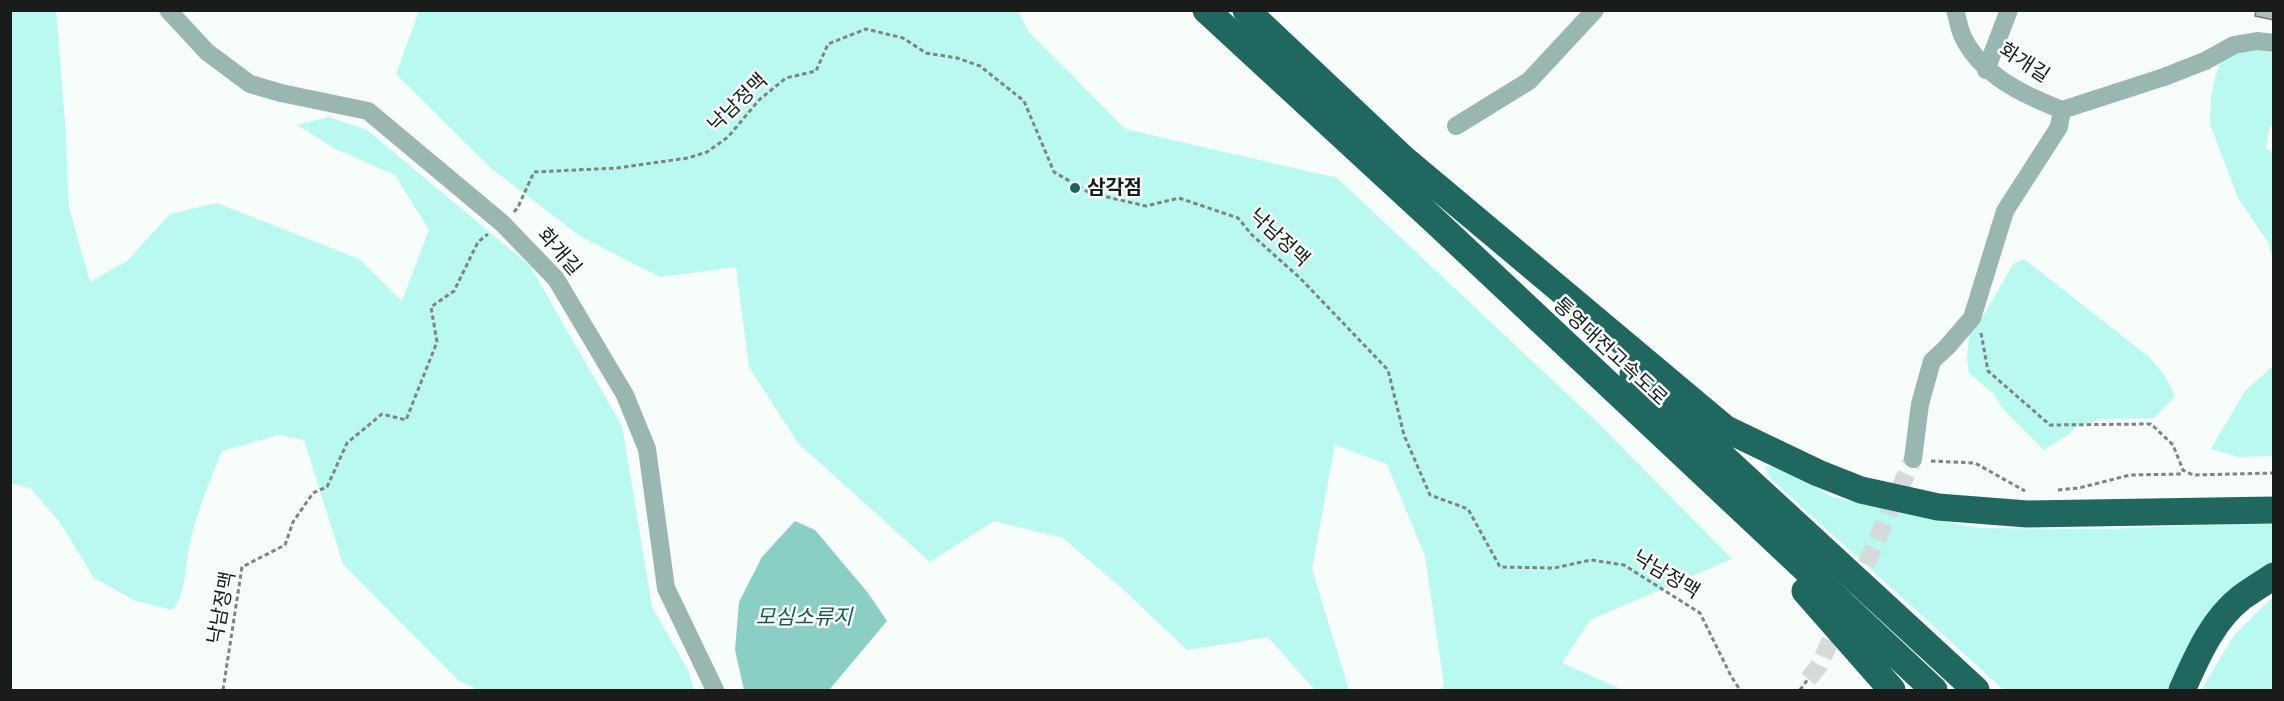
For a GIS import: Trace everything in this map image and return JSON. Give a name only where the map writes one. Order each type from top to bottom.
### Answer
[{"type":"highway","name":"통영대전고속도로","points":[[1206,10],[1438,224],[1934,690]]},
{"type":"highway","name":"통영대전고속도로","points":[[1246,10],[1391,148],[1976,690]]},
{"type":"highway","points":[[1391,148],[1726,429],[1818,473],[1861,490],[1938,507],[1960,509],[2027,514],[2274,510]]},
{"type":"highway","points":[[1701,473],[1892,690]]},
{"type":"highway","points":[[2182,690],[2196,658],[2216,624],[2240,598],[2274,576]]},
{"type":"street","name":"화개길","points":[[168,10],[207,52],[250,84],[281,93],[368,111],[502,223],[556,279],[626,395],[647,449],[666,588],[715,690]]},
{"type":"street","points":[[1456,126],[1529,81],[1595,10]]},
{"type":"street","name":"화개길","points":[[1955,10],[1963,37],[1986,70],[2030,97],[2062,110]]},
{"type":"street","points":[[1986,70],[2009,10]]},
{"type":"street","points":[[1913,459],[1920,404],[1932,361],[1972,318],[2006,211],[2059,127],[2062,110],[2164,77],[2205,61],[2234,45],[2258,41],[2274,43]]},
{"type":"path","name":"낙남정맥","points":[[223,690],[242,567],[285,545],[293,522],[313,493],[327,487],[347,443],[382,414],[406,420],[437,342],[431,307],[454,291],[478,242],[518,207],[534,172],[617,168],[688,158],[706,152],[728,137],[759,100],[786,78],[816,71],[828,44],[866,29],[903,38],[926,53],[957,58],[980,66],[1024,100],[1054,172],[1090,193],[1146,206],[1179,198],[1238,218],[1252,235],[1300,278],[1388,370],[1404,435],[1430,495],[1468,508],[1500,567],[1554,568],[1591,560],[1624,565],[1700,613],[1740,690]]},
{"type":"path","points":[[1972,318],[1981,326],[1988,371],[2050,425],[2151,424],[2173,445],[2183,470],[2193,475],[2274,473]]},
{"type":"path","points":[[1913,459],[1975,464],[2027,493]]},
{"type":"path","points":[[2048,491],[2079,488],[2130,475],[2181,474],[2183,470]]},
{"type":"path","points":[[1800,690],[1808,679]]},
{"type":"shaded area","points":[[11,10],[56,11],[69,207],[90,282],[127,261],[170,214],[217,203],[359,259],[402,301],[429,230],[395,175],[334,148],[297,125],[329,117],[367,130],[530,266],[622,426],[652,607],[688,670],[694,690],[478,690],[458,680],[343,564],[304,440],[278,435],[222,451],[196,519],[181,594],[173,610],[136,601],[94,578],[59,521],[30,488],[11,483]]},
{"type":"shaded area","points":[[419,11],[1018,11],[1028,31],[1125,129],[1337,178],[1596,421],[1732,559],[1590,620],[1562,663],[1623,690],[1441,690],[1444,685],[1425,556],[1387,464],[1335,445],[1312,569],[1349,690],[1315,690],[1268,637],[1187,650],[1123,589],[1063,538],[994,521],[930,562],[798,443],[749,367],[736,267],[660,277],[580,236],[492,169],[396,74]]},
{"type":"shaded area","points":[[2241,46],[2273,53],[2273,123],[2269,129],[2266,148],[2273,153],[2273,259],[2268,242],[2238,198],[2210,124],[2215,77],[2223,56]]},
{"type":"shaded area","points":[[2024,259],[2149,357],[2165,376],[2175,396],[2154,418],[2102,419],[2077,426],[2044,450],[2004,410],[1993,393],[1969,373],[1967,359],[1969,335],[1987,310],[2013,264]]},
{"type":"shaded area","points":[[2273,366],[2273,456],[2239,457],[2211,449],[2245,391]]},
{"type":"shaded area","points":[[1765,466],[1786,470],[1833,497],[1979,528],[2106,529],[2273,524],[2273,565],[2170,690],[2004,690],[1769,477]]},
{"type":"shaded area","points":[[2273,597],[2273,690],[2201,690],[2235,634]]},
{"type":"water","name":"모심소류지","points":[[795,521],[815,530],[868,593],[887,621],[829,690],[744,690],[735,650],[739,602],[762,557]]},
{"type":"building","points":[[2256,10],[2274,10],[2274,20],[2255,16]]},
{"type":"tunnel","points":[[1855,589],[1913,459]]},
{"type":"tunnel","points":[[1808,679],[1819,666],[1840,619]]},
{"type":"place","name":"삼각점","points":[[1075,188]]}]
